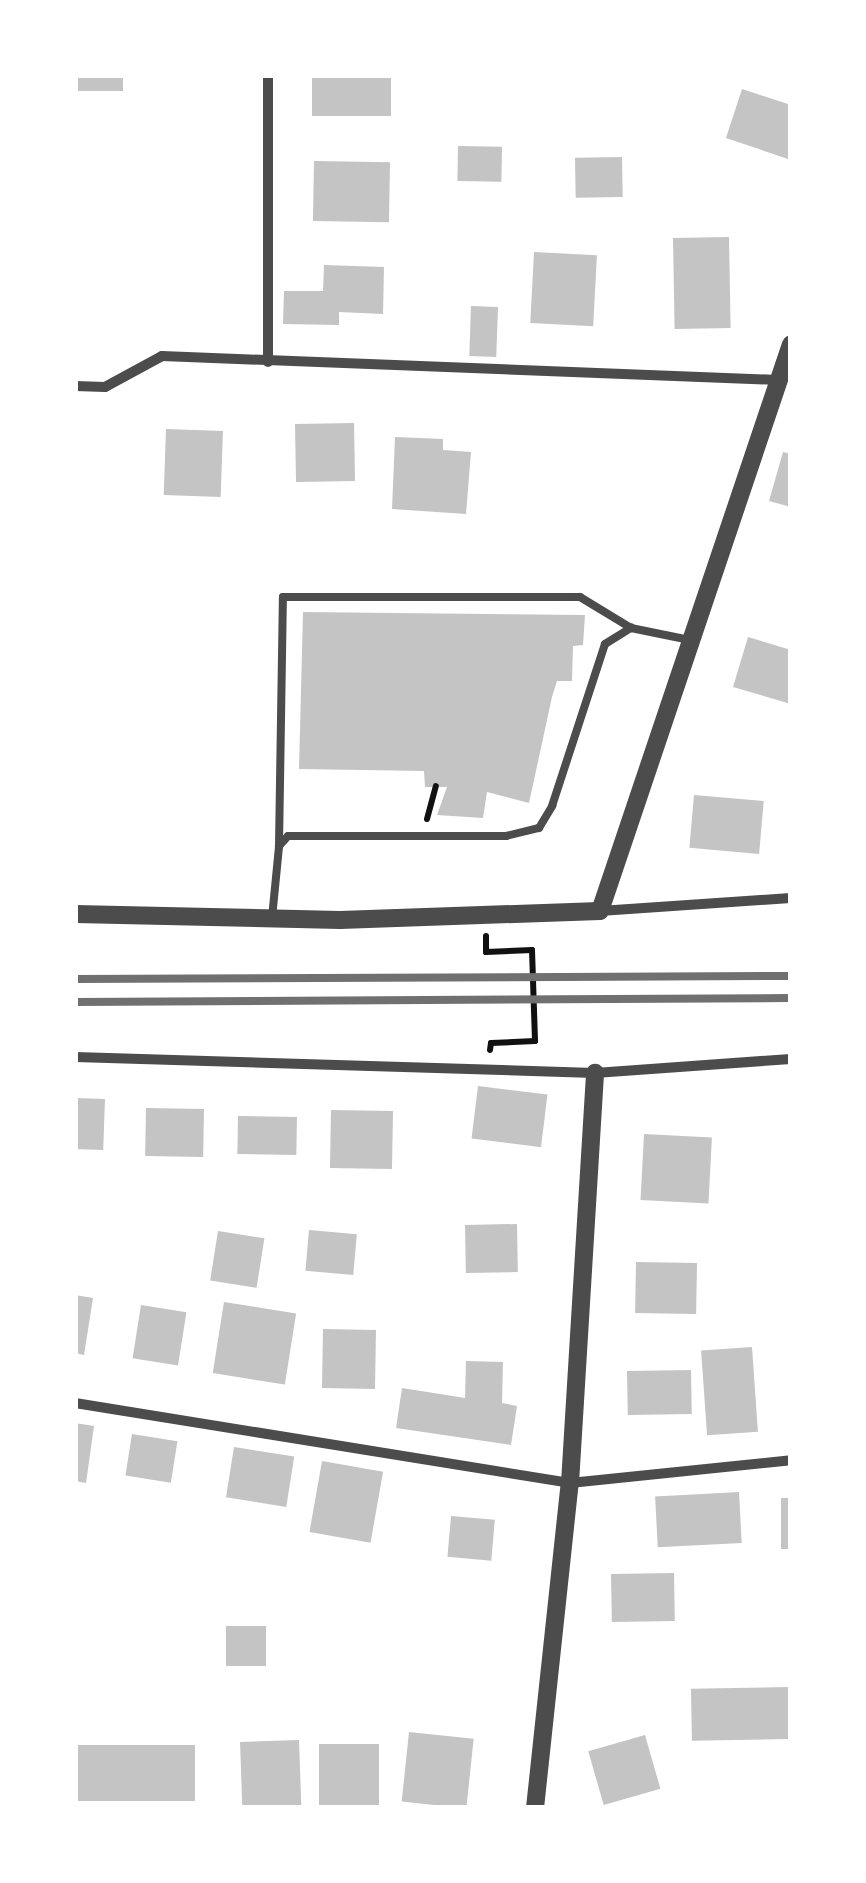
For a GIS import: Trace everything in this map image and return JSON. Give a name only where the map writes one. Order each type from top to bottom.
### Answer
[{"type":"street","points":[[268,75],[268,362]]},
{"type":"street","points":[[600,911],[791,344]]},
{"type":"street","points":[[75,386],[105,387],[162,356],[777,380]]},
{"type":"street","points":[[75,914],[272,918],[600,911],[791,898]]},
{"type":"street","points":[[75,1057],[596,1072],[791,1059]]},
{"type":"street","points":[[535,1808],[570,1482],[596,1072]]},
{"type":"street","points":[[75,1403],[570,1482],[791,1460]]},
{"type":"lane","points":[[272,918],[279,846],[282,597],[580,597],[631,628],[690,640]]},
{"type":"lane","points":[[279,846],[288,836],[306,832],[506,836],[538,828],[552,806],[605,644],[631,628]]},
{"type":"path","points":[[423,835],[436,786]]},
{"type":"path","points":[[532,950],[535,1041]]},
{"type":"building","points":[[75,75],[123,75],[123,91],[75,91]]},
{"type":"building","points":[[312,75],[391,75],[391,116],[312,116]]},
{"type":"building","points":[[742,89],[791,105],[791,160],[726,138]]},
{"type":"building","points":[[458,146],[502,147],[501,182],[457,181]]},
{"type":"building","points":[[622,157],[623,197],[576,198],[575,158]]},
{"type":"building","points":[[314,161],[390,162],[389,222],[313,221]]},
{"type":"building","points":[[729,237],[731,328],[675,329],[673,238]]},
{"type":"building","points":[[534,252],[597,255],[593,326],[530,323]]},
{"type":"building","points":[[324,265],[384,267],[383,314],[339,312],[339,325],[283,324],[284,291],[323,291]]},
{"type":"building","points":[[471,306],[498,307],[496,357],[469,356]]},
{"type":"building","points":[[354,423],[355,481],[296,482],[295,424]]},
{"type":"building","points":[[166,429],[223,431],[221,497],[164,495]]},
{"type":"building","points":[[395,437],[443,439],[443,450],[471,452],[466,514],[392,509]]},
{"type":"building","points":[[783,452],[791,454],[791,507],[769,501]]},
{"type":"building","points":[[303,612],[585,615],[583,645],[573,646],[572,681],[557,681],[552,697],[529,803],[487,792],[483,818],[437,815],[447,787],[425,787],[424,771],[299,769]]},
{"type":"building","points":[[748,637],[791,650],[791,704],[733,687]]},
{"type":"building","points":[[694,795],[764,801],[759,854],[689,848]]},
{"type":"building","points":[[478,1086],[547,1095],[541,1147],[472,1139]]},
{"type":"building","points":[[75,1098],[105,1099],[103,1150],[75,1149]]},
{"type":"building","points":[[146,1108],[204,1109],[203,1157],[145,1156]]},
{"type":"building","points":[[331,1110],[393,1111],[392,1169],[330,1168]]},
{"type":"building","points":[[238,1116],[297,1117],[296,1155],[237,1154]]},
{"type":"building","points":[[644,1134],[712,1138],[708,1203],[641,1200]]},
{"type":"building","points":[[517,1224],[518,1272],[466,1273],[465,1225]]},
{"type":"building","points":[[309,1230],[357,1234],[353,1275],[305,1271]]},
{"type":"building","points":[[218,1231],[264,1238],[257,1288],[210,1280]]},
{"type":"building","points":[[636,1262],[697,1263],[696,1314],[635,1313]]},
{"type":"building","points":[[75,1295],[93,1298],[84,1355],[75,1353]]},
{"type":"building","points":[[224,1302],[296,1313],[285,1385],[213,1373]]},
{"type":"building","points":[[141,1305],[186,1312],[178,1366],[133,1358]]},
{"type":"building","points":[[323,1329],[376,1330],[375,1389],[322,1388]]},
{"type":"building","points":[[752,1347],[758,1432],[707,1435],[701,1351]]},
{"type":"building","points":[[466,1361],[503,1362],[502,1403],[517,1406],[511,1445],[396,1428],[402,1388],[465,1398]]},
{"type":"building","points":[[691,1370],[692,1414],[628,1415],[627,1371]]},
{"type":"building","points":[[75,1423],[94,1426],[86,1483],[75,1481]]},
{"type":"building","points":[[132,1434],[177,1441],[171,1483],[125,1475]]},
{"type":"building","points":[[234,1447],[294,1457],[286,1507],[226,1497]]},
{"type":"building","points":[[322,1461],[383,1472],[371,1543],[309,1532]]},
{"type":"building","points":[[739,1492],[742,1543],[658,1547],[655,1496]]},
{"type":"building","points":[[781,1498],[791,1498],[791,1549],[781,1549]]},
{"type":"building","points":[[451,1516],[495,1520],[491,1561],[447,1557]]},
{"type":"building","points":[[674,1573],[675,1621],[612,1622],[611,1574]]},
{"type":"building","points":[[226,1626],[266,1626],[266,1666],[226,1666]]},
{"type":"building","points":[[790,1687],[791,1739],[692,1741],[691,1689]]},
{"type":"building","points":[[409,1732],[474,1739],[466,1808],[402,1802]]},
{"type":"building","points":[[645,1735],[660,1789],[604,1805],[588,1751]]},
{"type":"building","points":[[299,1740],[301,1808],[242,1808],[240,1742]]},
{"type":"building","points":[[319,1744],[379,1744],[379,1808],[319,1808]]},
{"type":"building","points":[[75,1745],[195,1745],[195,1801],[75,1801]]},
{"type":"railway","points":[[75,979],[791,976]]},
{"type":"railway","points":[[75,1002],[791,998]]}]
